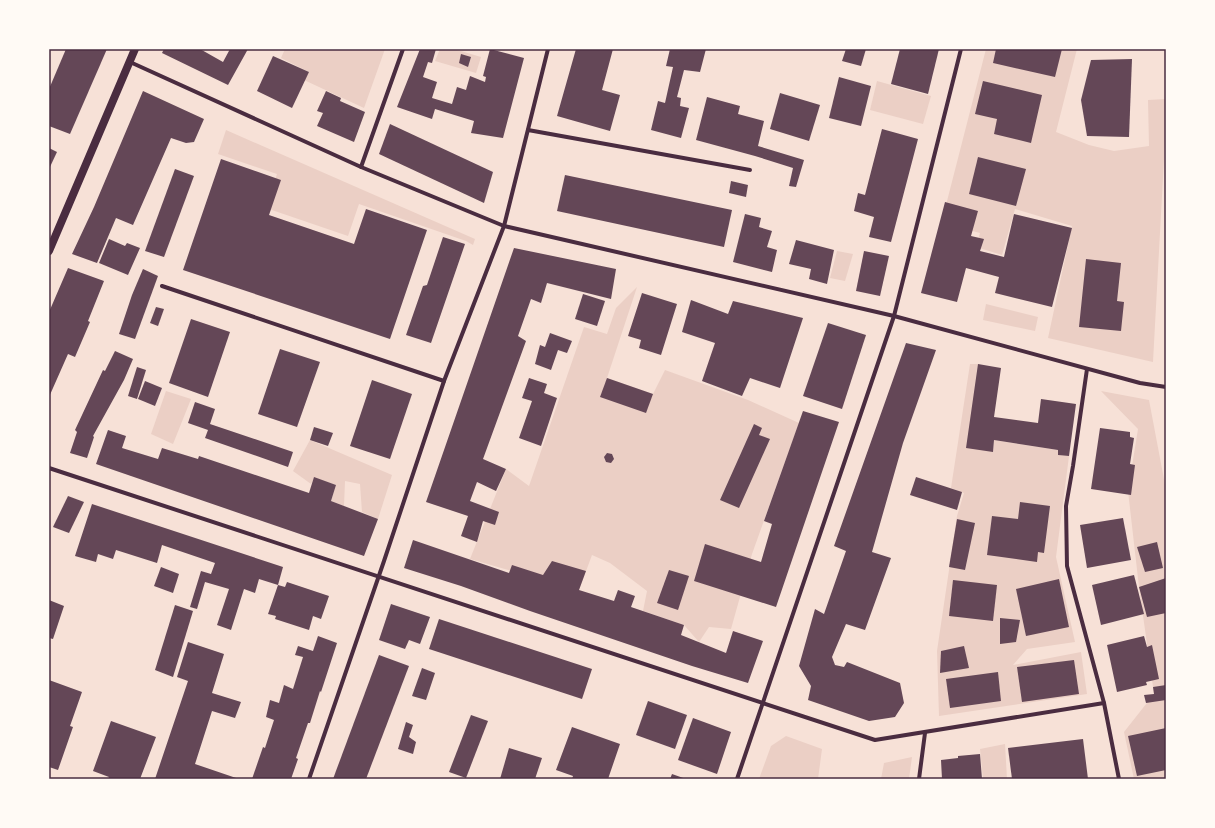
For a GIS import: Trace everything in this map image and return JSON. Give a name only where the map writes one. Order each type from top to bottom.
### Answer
[{"type":"main road","points":[[49,251],[135,49]]},
{"type":"street","points":[[360,167],[403,49]]},
{"type":"street","points":[[309,779],[379,577],[444,381],[504,226],[548,49]]},
{"type":"street","points":[[737,779],[894,316],[961,49]]},
{"type":"street","points":[[130,62],[360,167],[504,226],[894,316],[1140,383],[1166,387]]},
{"type":"street","points":[[528,130],[750,170]]},
{"type":"street","points":[[162,286],[444,381]]},
{"type":"street","points":[[1088,369],[1074,466],[1066,506],[1066,566],[1104,703],[1119,779]]},
{"type":"street","points":[[49,468],[875,740],[1104,703]]},
{"type":"street","points":[[919,779],[925,733]]},
{"type":"shaded area","points":[[285,49],[385,49],[364,108],[304,80],[309,72],[281,58]]},
{"type":"shaded area","points":[[440,49],[454,49],[481,57],[476,73],[435,61]]},
{"type":"shaded area","points":[[986,49],[1077,49],[1056,132],[1089,145],[1114,151],[1149,146],[1148,100],[1166,99],[1153,362],[1048,338],[1072,226],[1015,209],[1002,255],[976,247],[980,233],[965,229],[946,205]]},
{"type":"shaded area","points":[[877,81],[931,96],[923,124],[870,110]]},
{"type":"shaded area","points":[[226,130],[475,239],[473,245],[466,241],[359,204],[348,236],[266,208],[277,174],[218,154]]},
{"type":"shaded area","points":[[837,251],[853,254],[845,281],[830,278]]},
{"type":"shaded area","points":[[637,287],[607,378],[653,394],[665,370],[748,400],[799,423],[752,554],[731,629],[709,627],[699,642],[684,625],[643,611],[647,591],[610,563],[592,555],[579,590],[470,559],[506,469],[529,486],[584,327],[607,334],[616,308]]},
{"type":"shaded area","points":[[986,304],[1038,317],[1035,331],[983,320]]},
{"type":"shaded area","points":[[970,364],[978,364],[993,452],[994,440],[1058,450],[1058,455],[1069,456],[1056,557],[1075,642],[1027,649],[1013,665],[1081,652],[1087,694],[939,716],[937,651],[957,516],[964,493],[951,488]]},
{"type":"shaded area","points":[[166,391],[191,399],[173,444],[151,434]]},
{"type":"shaded area","points":[[1101,391],[1149,400],[1166,490],[1166,779],[1134,779],[1124,732],[1154,694],[1139,587],[1128,491],[1138,429]]},
{"type":"shaded area","points":[[310,440],[392,475],[378,519],[362,512],[360,484],[345,481],[344,506],[331,501],[336,485],[314,478],[311,484],[293,471]]},
{"type":"shaded area","points":[[786,736],[822,749],[818,779],[759,779],[771,746]]},
{"type":"shaded area","points":[[1005,744],[1007,779],[983,779],[980,749]]},
{"type":"shaded area","points":[[912,757],[909,779],[881,779],[884,763]]},
{"type":"building","points":[[66,49],[107,49],[70,134],[49,126],[49,89]]},
{"type":"building","points":[[164,49],[200,49],[223,62],[230,49],[248,49],[228,85],[162,53]]},
{"type":"building","points":[[420,49],[436,49],[432,63],[428,62],[423,77],[437,82],[432,98],[452,104],[457,87],[466,90],[470,76],[485,82],[486,77],[483,76],[490,49],[524,58],[503,138],[471,133],[474,121],[435,109],[432,119],[397,107]]},
{"type":"building","points":[[576,49],[613,49],[602,90],[620,95],[610,131],[557,116]]},
{"type":"building","points":[[670,49],[706,49],[700,72],[684,70],[677,97],[681,98],[680,106],[689,108],[681,138],[651,130],[658,101],[665,103],[673,67],[666,66]]},
{"type":"building","points":[[846,49],[866,49],[861,66],[842,61]]},
{"type":"building","points":[[900,49],[939,49],[928,94],[891,84]]},
{"type":"building","points":[[996,49],[1062,49],[1055,77],[993,63]]},
{"type":"building","points":[[461,54],[471,57],[468,67],[459,63]]},
{"type":"building","points":[[273,56],[309,72],[292,108],[257,91]]},
{"type":"building","points":[[1132,59],[1129,137],[1087,136],[1081,100],[1091,60]]},
{"type":"building","points":[[839,77],[871,86],[861,126],[829,118]]},
{"type":"building","points":[[983,81],[1042,95],[1031,143],[994,134],[997,119],[975,114]]},
{"type":"building","points":[[143,91],[204,119],[194,142],[186,143],[171,138],[133,225],[116,218],[97,263],[72,254],[94,207]]},
{"type":"building","points":[[326,91],[341,98],[340,101],[365,112],[354,142],[317,126],[323,113],[317,111]]},
{"type":"building","points":[[780,93],[820,105],[809,141],[770,129]]},
{"type":"building","points":[[707,97],[740,106],[738,114],[764,121],[758,146],[804,160],[796,187],[789,186],[793,168],[696,140]]},
{"type":"building","points":[[390,124],[493,172],[484,203],[379,154]]},
{"type":"building","points":[[882,129],[918,139],[891,242],[869,237],[874,217],[854,211],[858,193],[865,195]]},
{"type":"building","points":[[49,148],[57,152],[49,169]]},
{"type":"building","points":[[978,157],[1026,169],[1016,206],[969,194]]},
{"type":"building","points":[[221,159],[281,180],[269,215],[354,244],[366,209],[427,230],[390,339],[183,270]]},
{"type":"building","points":[[175,169],[194,176],[164,257],[145,251]]},
{"type":"building","points":[[565,175],[732,210],[724,247],[557,211]]},
{"type":"building","points":[[731,181],[748,185],[746,197],[729,193]]},
{"type":"building","points":[[945,202],[978,211],[971,236],[984,239],[980,251],[1004,257],[1014,214],[1072,228],[1052,307],[995,293],[999,277],[966,268],[957,302],[921,293]]},
{"type":"building","points":[[745,214],[761,218],[759,227],[772,231],[767,247],[777,250],[772,272],[733,262]]},
{"type":"building","points":[[443,237],[465,244],[431,343],[406,335],[423,286],[427,285]]},
{"type":"building","points":[[109,239],[125,246],[127,243],[140,248],[128,275],[99,263]]},
{"type":"building","points":[[796,240],[834,250],[827,284],[809,279],[811,269],[789,264]]},
{"type":"building","points":[[514,248],[616,269],[611,299],[547,283],[541,303],[531,299],[518,336],[526,341],[483,459],[506,469],[496,491],[477,482],[470,501],[499,512],[495,525],[483,521],[477,542],[461,536],[468,516],[426,502]]},
{"type":"building","points":[[864,251],[889,256],[880,296],[856,291]]},
{"type":"building","points":[[1086,259],[1121,263],[1117,301],[1124,302],[1121,331],[1079,327]]},
{"type":"building","points":[[68,268],[104,281],[88,321],[90,322],[75,357],[68,354],[49,397],[49,312]]},
{"type":"building","points":[[143,269],[158,276],[135,339],[119,334],[132,295]]},
{"type":"building","points":[[642,293],[677,304],[661,355],[639,348],[641,340],[628,336]]},
{"type":"building","points":[[583,294],[605,301],[597,326],[575,319]]},
{"type":"building","points":[[691,300],[728,314],[733,301],[803,318],[780,388],[750,378],[742,396],[702,381],[715,343],[682,332]]},
{"type":"building","points":[[156,307],[164,309],[158,326],[150,323]]},
{"type":"building","points":[[191,319],[230,332],[208,397],[169,383]]},
{"type":"building","points":[[828,323],[866,335],[842,409],[803,396]]},
{"type":"building","points":[[550,333],[572,341],[567,353],[558,350],[551,370],[535,364],[540,345],[545,347]]},
{"type":"building","points":[[906,343],[936,350],[903,443],[872,552],[891,558],[865,630],[846,624],[832,657],[835,665],[844,667],[847,662],[900,683],[904,703],[895,717],[869,721],[808,700],[811,686],[799,666],[815,609],[824,614],[846,551],[834,546]]},
{"type":"building","points":[[280,349],[320,362],[297,427],[258,414]]},
{"type":"building","points":[[115,351],[133,359],[124,380],[93,436],[94,437],[87,458],[70,453],[77,432],[75,430],[103,370],[105,371]]},
{"type":"building","points":[[978,364],[1001,368],[994,417],[1038,423],[1041,399],[1076,404],[1069,456],[1058,455],[1058,450],[994,440],[993,452],[966,448]]},
{"type":"building","points":[[137,367],[146,370],[137,399],[128,396]]},
{"type":"building","points":[[529,378],[547,384],[544,393],[557,398],[541,446],[519,438],[532,401],[522,398]]},
{"type":"building","points":[[607,378],[653,394],[646,413],[600,397]]},
{"type":"building","points":[[372,380],[412,394],[390,459],[350,446]]},
{"type":"building","points":[[145,381],[162,388],[155,406],[138,399]]},
{"type":"building","points":[[195,402],[215,409],[210,424],[293,452],[288,467],[205,438],[208,430],[188,423]]},
{"type":"building","points":[[803,411],[839,422],[776,607],[694,581],[705,544],[761,562],[772,524],[764,521]]},
{"type":"building","points":[[754,424],[762,428],[759,435],[770,439],[739,508],[720,500]]},
{"type":"building","points":[[314,427],[333,433],[328,446],[310,440]]},
{"type":"building","points":[[1100,428],[1130,432],[1130,437],[1134,438],[1130,464],[1135,465],[1131,495],[1091,489]]},
{"type":"building","points":[[108,430],[126,436],[122,448],[158,459],[162,448],[198,459],[199,456],[309,493],[314,477],[336,485],[331,501],[378,519],[364,556],[96,464]]},
{"type":"building","points":[[607,453],[612,454],[614,459],[611,463],[606,462],[604,457]]},
{"type":"building","points":[[916,477],[962,492],[957,510],[910,495]]},
{"type":"building","points":[[68,496],[84,502],[69,533],[53,527]]},
{"type":"building","points":[[1020,502],[1050,506],[1044,553],[1038,552],[1037,562],[987,555],[992,516],[1018,519]]},
{"type":"building","points":[[92,504],[283,567],[278,585],[259,579],[255,593],[244,589],[231,630],[217,625],[229,589],[205,582],[197,609],[190,607],[201,571],[211,574],[215,563],[162,545],[157,563],[116,550],[113,559],[98,554],[96,562],[75,556]]},
{"type":"building","points":[[1123,518],[1131,560],[1087,568],[1080,525]]},
{"type":"building","points":[[957,519],[975,523],[965,570],[949,567]]},
{"type":"building","points":[[413,540],[509,573],[512,565],[543,575],[552,561],[586,571],[579,590],[614,601],[618,590],[635,596],[631,607],[684,625],[681,635],[726,653],[733,631],[763,641],[748,683],[692,666],[461,586],[404,568]]},
{"type":"building","points":[[1157,542],[1163,568],[1145,572],[1137,547]]},
{"type":"building","points":[[161,567],[179,574],[173,593],[154,586]]},
{"type":"building","points":[[669,570],[689,576],[678,610],[657,603]]},
{"type":"building","points":[[1134,575],[1144,614],[1101,625],[1092,585]]},
{"type":"building","points":[[1166,578],[1166,613],[1147,617],[1139,587]]},
{"type":"building","points":[[1059,579],[1069,627],[1026,636],[1016,589]]},
{"type":"building","points":[[953,580],[997,585],[993,621],[949,616]]},
{"type":"building","points":[[287,582],[329,596],[321,619],[313,616],[309,630],[275,619],[276,616],[268,614],[278,585],[285,587]]},
{"type":"building","points":[[49,600],[64,606],[53,639],[49,638]]},
{"type":"building","points":[[391,604],[430,617],[420,644],[409,640],[405,649],[379,640]]},
{"type":"building","points":[[175,605],[193,611],[173,677],[155,670]]},
{"type":"building","points":[[1000,618],[1020,620],[1016,642],[1000,644]]},
{"type":"building","points":[[439,619],[592,669],[582,699],[429,649]]},
{"type":"building","points":[[318,636],[337,643],[310,723],[308,723],[296,758],[298,759],[291,779],[252,779],[263,747],[265,748],[274,720],[266,717],[270,700],[279,703],[284,685],[293,689],[303,657],[295,655],[298,646],[313,651]]},
{"type":"building","points":[[1144,636],[1147,647],[1152,645],[1159,679],[1146,682],[1147,685],[1117,692],[1107,645]]},
{"type":"building","points":[[188,642],[224,654],[212,693],[241,702],[235,718],[212,711],[195,764],[239,779],[155,779],[188,681],[177,677]]},
{"type":"building","points":[[964,646],[969,668],[940,673],[941,651]]},
{"type":"building","points":[[379,655],[409,666],[366,779],[333,779]]},
{"type":"building","points":[[1074,660],[1079,694],[1022,702],[1017,667]]},
{"type":"building","points":[[422,668],[435,673],[426,700],[412,696]]},
{"type":"building","points":[[998,672],[1001,701],[950,708],[946,679]]},
{"type":"building","points":[[49,680],[82,692],[70,726],[73,727],[58,770],[49,767]]},
{"type":"building","points":[[1166,685],[1166,700],[1146,703],[1144,695],[1154,694],[1153,687]]},
{"type":"building","points":[[648,701],[687,715],[675,749],[636,735]]},
{"type":"building","points":[[471,715],[488,721],[466,778],[449,772]]},
{"type":"building","points":[[693,718],[731,732],[717,774],[678,760]]},
{"type":"building","points":[[111,721],[156,737],[140,779],[108,779],[109,777],[93,771]]},
{"type":"building","points":[[406,722],[413,725],[409,737],[416,742],[413,754],[398,749]]},
{"type":"building","points":[[572,727],[620,744],[608,779],[572,779],[573,776],[556,770]]},
{"type":"building","points":[[1166,728],[1166,770],[1137,776],[1128,736]]},
{"type":"building","points":[[1083,739],[1088,779],[1012,779],[1008,748]]},
{"type":"building","points":[[509,748],[542,758],[535,779],[500,779]]},
{"type":"building","points":[[980,754],[982,779],[942,779],[941,760],[958,758],[958,756]]},
{"type":"building","points":[[672,774],[686,779],[670,779]]}]
